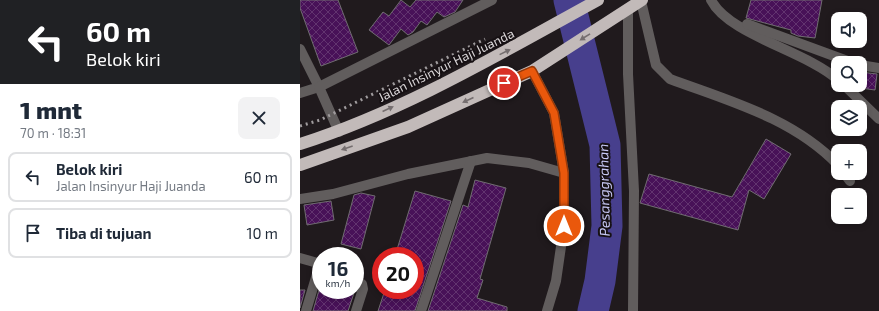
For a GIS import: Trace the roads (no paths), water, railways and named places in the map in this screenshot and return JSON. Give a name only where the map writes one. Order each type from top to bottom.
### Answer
[{"type":"highway","name":"Jalan Insinyur Haji Juanda","points":[[300,144],[339,132],[529,40],[598,0]]},
{"type":"highway","points":[[300,165],[408,126],[536,68],[642,1]]},
{"type":"street","points":[[300,93],[318,87],[492,0]]},
{"type":"street","points":[[711,0],[724,16],[744,29],[816,64],[831,75]]},
{"type":"street","points":[[642,1],[656,65],[664,74],[670,78],[770,116],[806,137],[831,159]]},
{"type":"street","points":[[623,13],[628,74],[634,190],[633,311]]},
{"type":"street","points":[[724,16],[834,56]]},
{"type":"street","points":[[300,48],[339,132]]},
{"type":"street","points":[[867,66],[879,68]]},
{"type":"street","points":[[536,68],[554,113],[564,173],[564,226],[556,281],[547,311]]},
{"type":"street","points":[[851,92],[879,119]]},
{"type":"street","points":[[300,199],[333,194],[408,174],[487,158],[529,163],[564,173]]},
{"type":"street","points":[[421,311],[471,161]]},
{"type":"street","points":[[300,258],[312,262]]},
{"type":"street","points":[[306,311],[312,291]]},
{"type":"street","points":[[356,311],[360,299]]},
{"type":"waterway","name":"Pesanggrahan","points":[[569,0],[605,145],[607,226],[600,281],[593,311]]},
{"type":"railway","points":[[300,126],[320,120],[485,39]]}]
